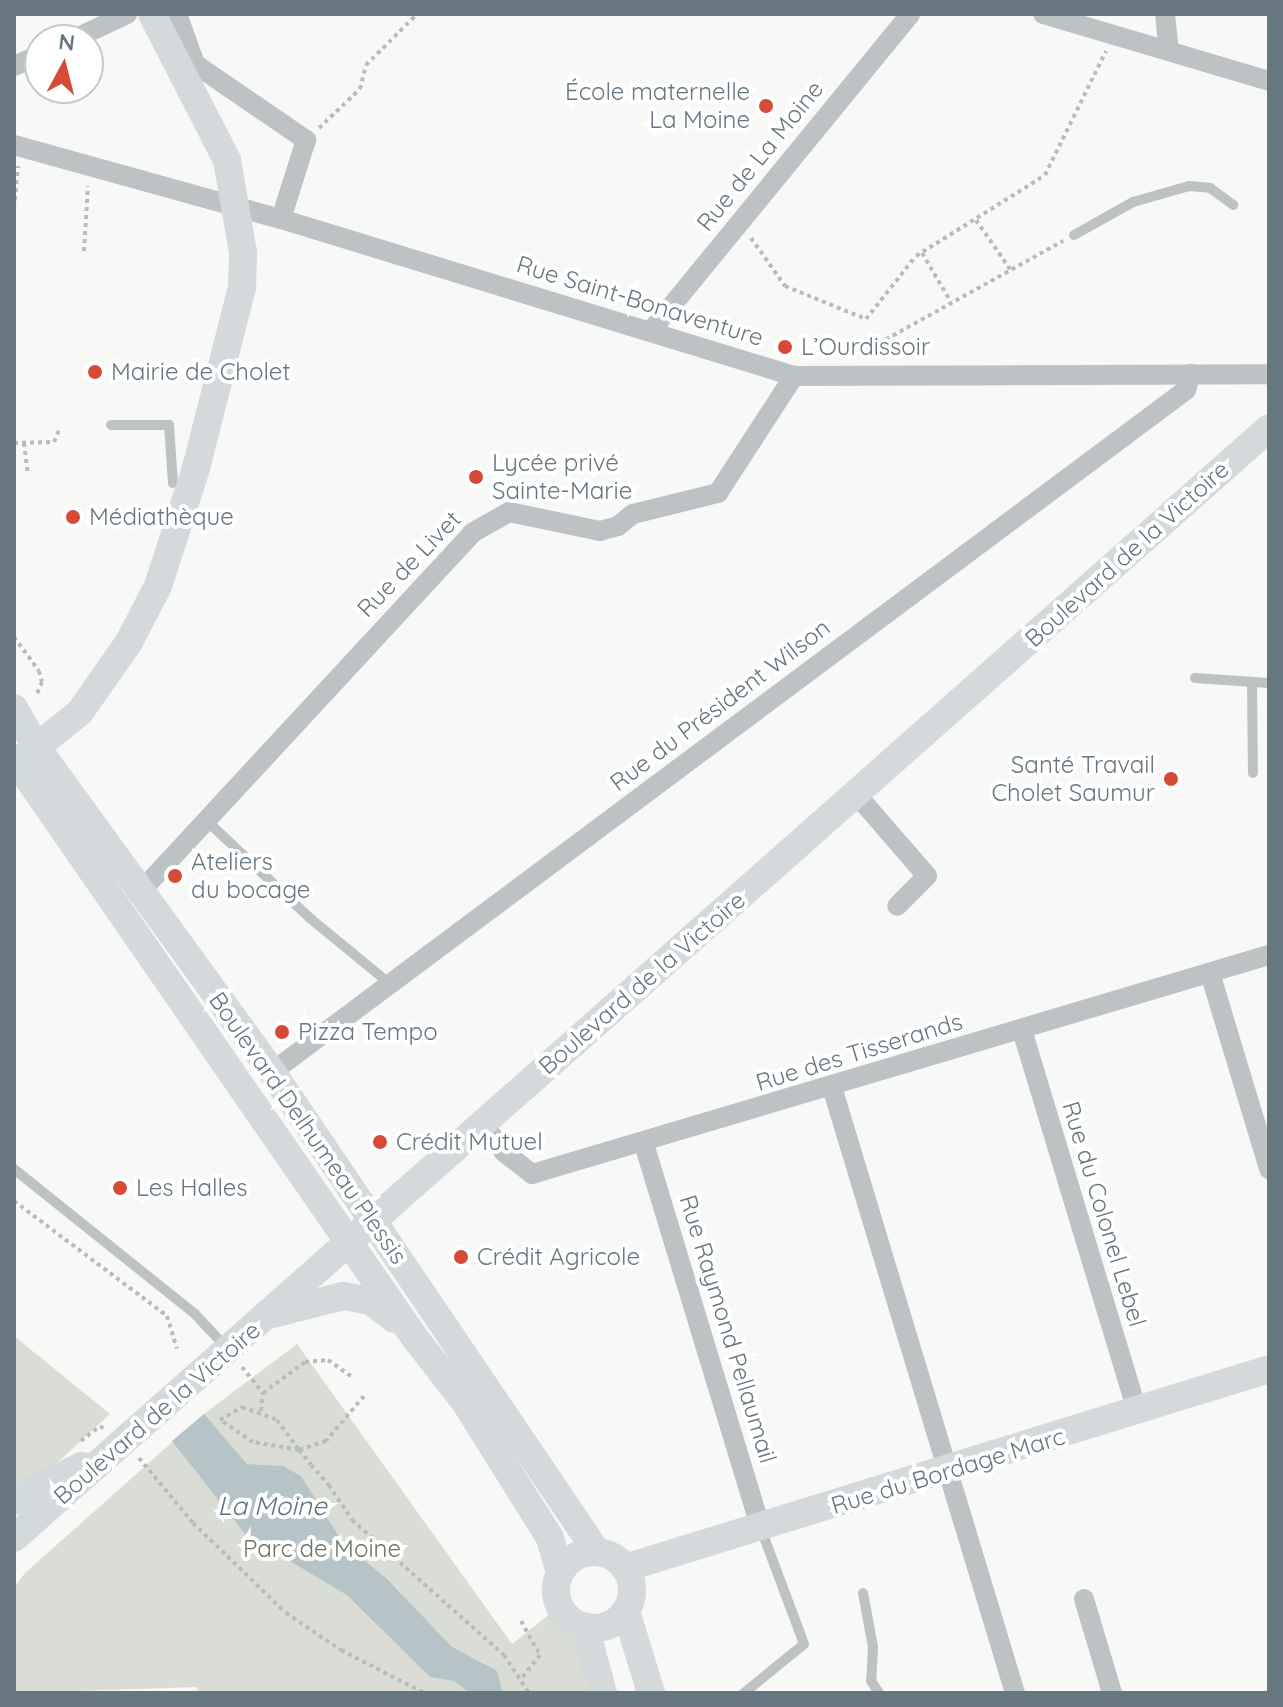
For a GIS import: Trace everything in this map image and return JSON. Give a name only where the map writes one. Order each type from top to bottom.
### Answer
[{"type":"main road","points":[[20,759],[58,735],[105,680],[158,586],[196,468],[242,287],[236,209],[227,160],[152,14]]},
{"type":"main road","name":"Boulevard de la Victoire","points":[[14,1538],[375,1222],[1269,428]]},
{"type":"main road","name":"Boulevard Delhumeau Plessis","points":[[23,705],[20,759],[257,1079],[375,1222],[597,1552]]},
{"type":"main road","name":"Boulevard Delhumeau Plessis","points":[[20,759],[141,891],[257,1079],[350,1242],[415,1338],[465,1402],[531,1504],[550,1538],[560,1573]]},
{"type":"main road","points":[[268,1316],[358,1297],[383,1310],[415,1338]]},
{"type":"main road","name":"Rue du Bordage Marc","points":[[625,1568],[761,1529],[1269,1369]]},
{"type":"main road","points":[[14,1501],[68,1469],[101,1462]]},
{"type":"main road","points":[[626,1611],[608,1625],[585,1626],[569,1618],[558,1602],[560,1573],[575,1557],[597,1552],[625,1568],[632,1589],[626,1611],[651,1693]]},
{"type":"main road","points":[[585,1626],[603,1693]]},
{"type":"street","points":[[177,14],[195,64],[306,140],[281,219]]},
{"type":"street","name":"Rue de La Moine","points":[[651,331],[910,14]]},
{"type":"street","points":[[1043,14],[1269,81]]},
{"type":"street","points":[[1165,14],[1169,51]]},
{"type":"street","name":"Rue Saint-Bonaventure","points":[[17,146],[281,219],[794,376],[1269,374]]},
{"type":"street","name":"Rue du Président Wilson","points":[[257,1079],[390,984],[1186,390],[1191,374]]},
{"type":"street","name":"Rue de Livet","points":[[141,891],[472,533],[509,512],[600,531],[618,526],[633,514],[718,493],[794,376]]},
{"type":"street","points":[[856,794],[927,876],[897,906]]},
{"type":"street","name":"Rue des Tisserands","points":[[483,1124],[504,1152],[532,1174],[644,1144],[1269,955]]},
{"type":"street","points":[[1210,973],[1269,1169]]},
{"type":"street","name":"Rue du Colonel Lebel","points":[[1022,1030],[1137,1412]]},
{"type":"street","points":[[832,1087],[1015,1693]]},
{"type":"street","name":"Rue Raymond Pellaumail","points":[[644,1144],[761,1529]]},
{"type":"street","points":[[1084,1599],[1112,1693]]},
{"type":"lane","points":[[1074,235],[1133,202],[1189,186],[1210,188],[1233,205]]},
{"type":"lane","points":[[111,425],[169,425],[173,483]]},
{"type":"lane","points":[[1195,678],[1269,683]]},
{"type":"lane","points":[[1252,682],[1253,773]]},
{"type":"lane","points":[[207,821],[311,919],[390,984]]},
{"type":"lane","points":[[14,1169],[194,1313],[229,1351]]},
{"type":"lane","points":[[744,1693],[804,1644],[761,1529]]},
{"type":"lane","points":[[863,1593],[873,1647],[871,1681],[879,1693]]},
{"type":"path","points":[[306,140],[360,89],[366,65],[417,14]]},
{"type":"path","points":[[742,222],[785,286],[866,319],[922,253],[1045,175],[1114,37]]},
{"type":"path","points":[[14,208],[17,146]]},
{"type":"path","points":[[84,251],[89,166]]},
{"type":"path","points":[[976,220],[1010,269]]},
{"type":"path","points":[[852,375],[854,357],[1074,235]]},
{"type":"path","points":[[922,253],[951,302]]},
{"type":"path","points":[[14,443],[54,442],[60,428]]},
{"type":"path","points":[[24,443],[28,475]]},
{"type":"path","points":[[14,637],[39,671],[42,682],[23,705]]},
{"type":"path","points":[[14,1201],[167,1316],[177,1349]]},
{"type":"path","points":[[229,1351],[263,1393],[261,1412]]},
{"type":"path","points":[[263,1393],[305,1362],[328,1360],[354,1378]]},
{"type":"path","points":[[364,1396],[326,1441],[299,1450],[253,1442],[220,1420],[242,1407],[277,1420],[299,1450],[352,1520],[523,1677],[529,1693]]},
{"type":"path","points":[[72,1448],[100,1426],[122,1442],[193,1523],[286,1613],[341,1650],[424,1693]]},
{"type":"path","points":[[521,1621],[540,1655],[523,1677]]},
{"type":"green space","points":[[14,1336],[110,1414],[16,1501],[14,1499]]},
{"type":"green space","name":"Parc de Moine","points":[[297,1344],[512,1644],[556,1609],[577,1628],[594,1693],[198,1693],[197,1687],[14,1693],[14,1587],[25,1573],[204,1414]]},
{"type":"water","name":"La Moine","points":[[204,1414],[247,1464],[283,1466],[301,1476],[343,1543],[386,1578],[452,1647],[497,1671],[503,1693],[469,1693],[454,1681],[430,1677],[347,1595],[246,1535],[172,1441]]},
{"type":"place","name":"École maternelle La Moine","points":[[766,106]]},
{"type":"place","name":"L’Ourdissoir","points":[[785,347]]},
{"type":"place","name":"Mairie de Cholet","points":[[95,372]]},
{"type":"place","name":"Lycée privé Sainte-Marie","points":[[476,477]]},
{"type":"place","name":"Médiathèque","points":[[73,517]]},
{"type":"place","name":"Santé Travail Cholet Saumur","points":[[1171,779]]},
{"type":"place","name":"Ateliers du bocage","points":[[175,876]]},
{"type":"place","name":"Pizza Tempo","points":[[282,1032]]},
{"type":"place","name":"Crédit Mutuel","points":[[380,1142]]},
{"type":"place","name":"Les Halles","points":[[120,1188]]},
{"type":"place","name":"Crédit Agricole","points":[[461,1257]]}]
